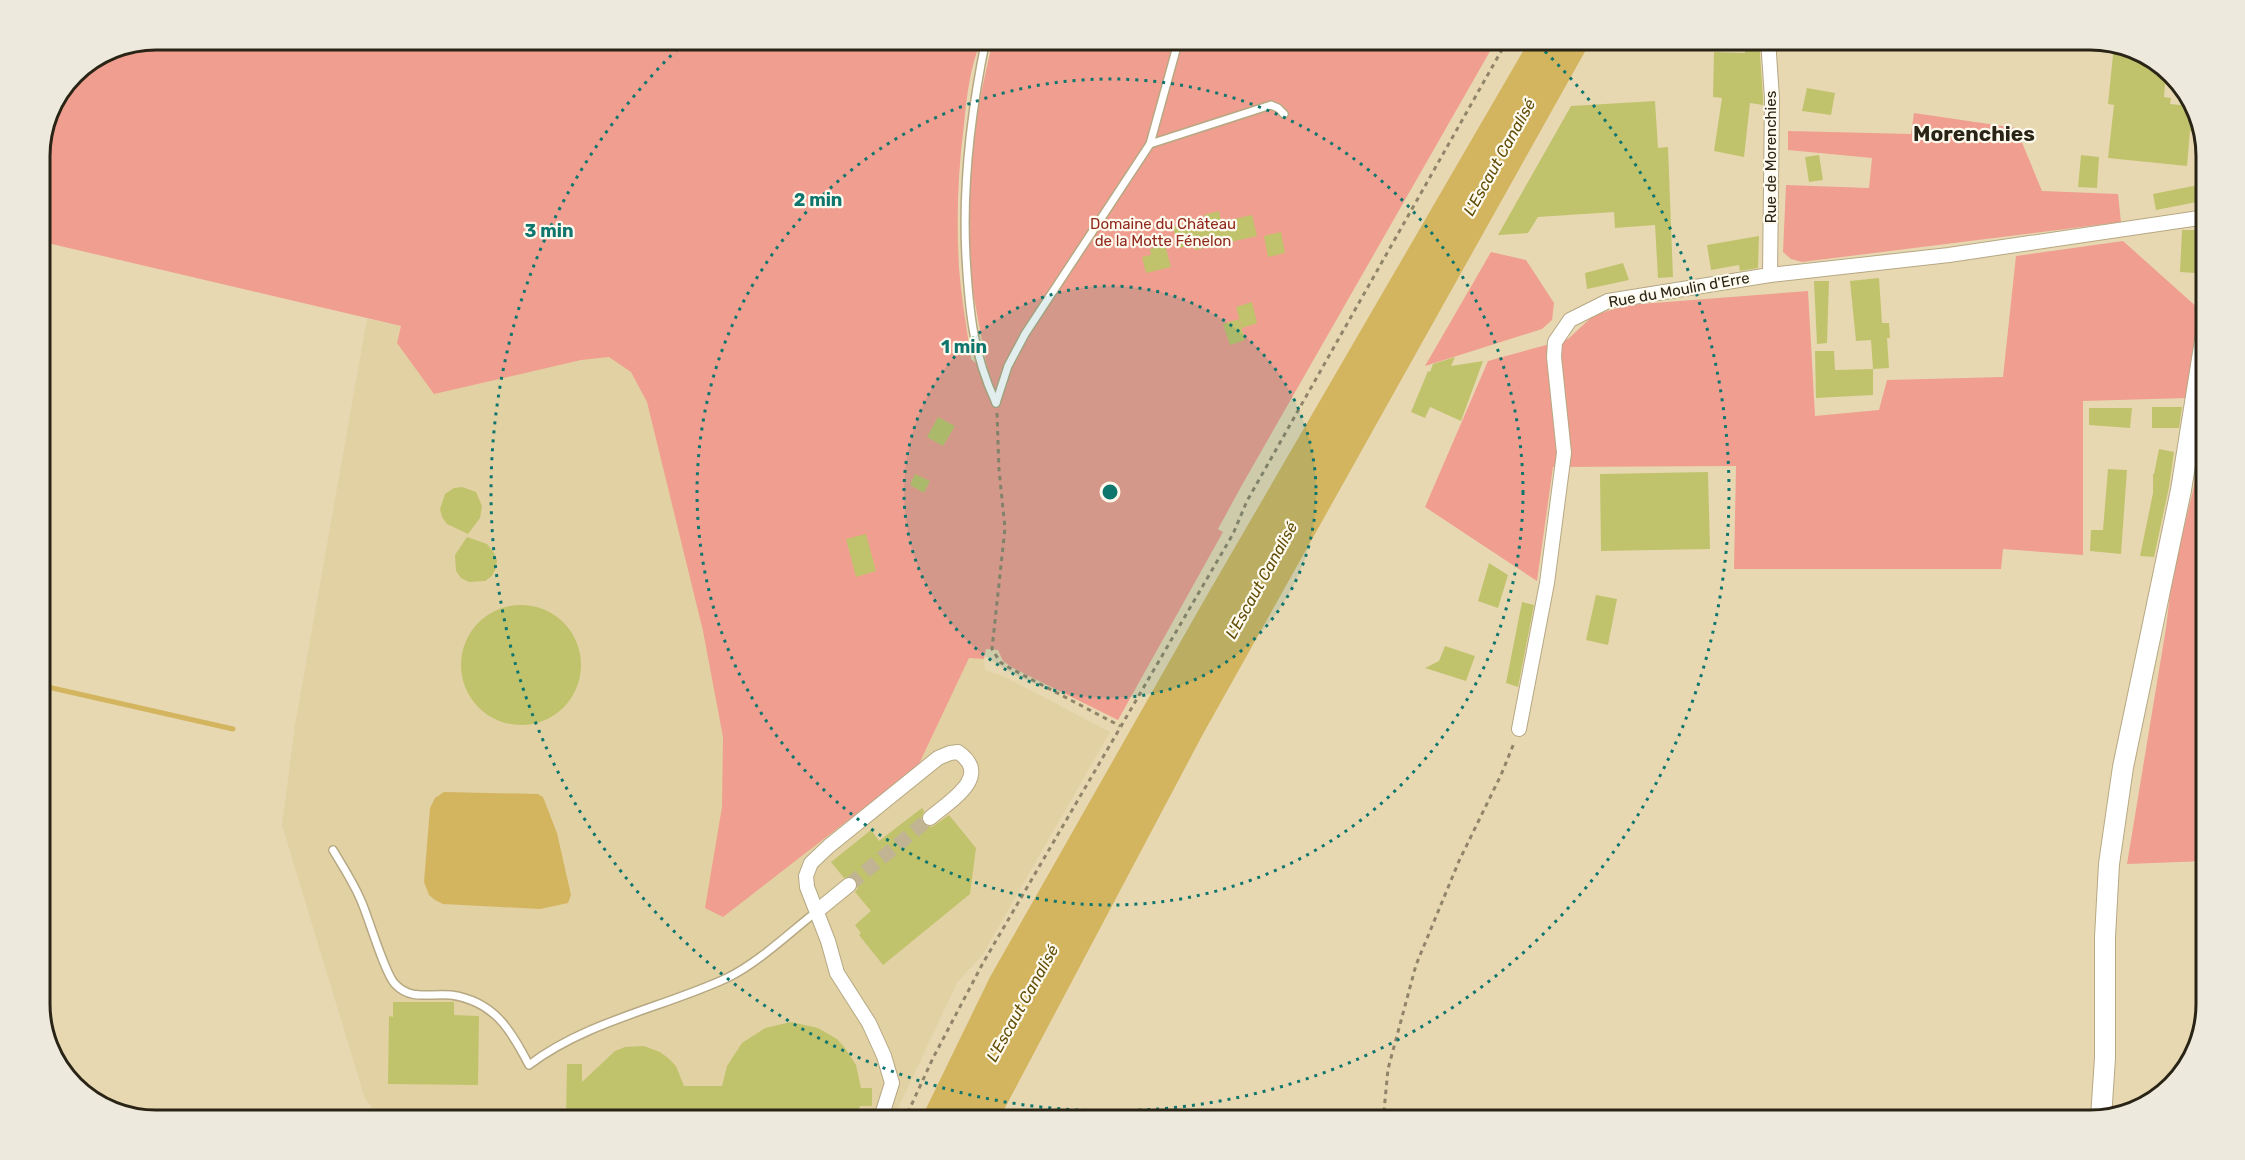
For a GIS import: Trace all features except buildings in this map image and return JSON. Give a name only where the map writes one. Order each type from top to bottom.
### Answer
[{"type":"street","name":"Rue de Morenchies","points":[[1769,50],[1772,98],[1770,275]]},
{"type":"street","name":"Rue du Moulin d'Erre","points":[[1519,729],[1547,583],[1564,453],[1554,357],[1555,342],[1570,320],[1608,301],[1770,275],[1949,255],[2195,219]]},
{"type":"street","points":[[2102,1109],[2105,1058],[2105,937],[2109,864],[2122,767],[2181,490],[2195,401]]},
{"type":"street","points":[[883,1110],[892,1083],[887,1065],[869,1023],[837,973],[807,887],[806,876],[811,863],[829,846],[938,758],[958,752],[970,763],[972,771],[970,780],[930,818]]},
{"type":"street","points":[[817,911],[849,885]]},
{"type":"lane","points":[[984,50],[968,146],[964,232],[968,308],[975,347],[996,403]]},
{"type":"lane","points":[[996,403],[1008,366],[1025,333],[1150,144],[1176,50]]},
{"type":"lane","points":[[1150,144],[1271,105],[1284,114]]},
{"type":"lane","points":[[333,850],[361,899],[393,982],[408,994],[452,996],[478,1004],[495,1013],[512,1033],[529,1065],[551,1048],[590,1030],[728,977],[817,911]]},
{"type":"path","points":[[909,1110],[933,1058],[983,963],[1233,534],[1247,501],[1502,50]]},
{"type":"path","points":[[996,403],[999,470],[1005,528],[992,649],[996,657],[1006,666],[1120,726]]},
{"type":"path","points":[[1384,1110],[1388,1069],[1416,964],[1459,861],[1501,776],[1519,729]]},
{"type":"shaded area","points":[[958,203],[959,269],[971,359],[888,654],[984,659],[985,670],[1003,676],[1110,732],[983,954],[957,983],[897,1110],[374,1110],[365,1099],[282,825],[295,725],[367,319],[401,326],[398,343]]},
{"type":"green space","name":"Domaine du Château de la Motte Fénelon","points":[[142,50],[978,50],[966,102],[959,178],[958,232],[960,279],[971,359],[988,373],[970,276],[969,187],[975,121],[991,50],[1491,50],[1242,485],[1218,529],[1223,532],[1118,720],[1013,668],[1003,661],[998,650],[986,649],[984,659],[969,658],[918,766],[723,917],[705,908],[722,807],[723,737],[703,631],[647,402],[631,372],[609,357],[581,360],[434,394],[397,343],[401,326],[50,244],[50,149],[53,128],[60,109],[71,91],[97,67],[109,60]]},
{"type":"green space","points":[[1914,113],[2016,128],[2042,191],[2118,194],[2121,222],[1802,262],[1791,259],[1783,252],[1786,185],[1869,188],[1872,158],[1788,150],[1788,131],[1911,134]]},
{"type":"green space","points":[[2123,241],[2195,306],[2195,337],[2187,398],[2083,401],[2083,555],[2003,549],[2001,569],[1734,569],[1736,466],[1553,467],[1537,581],[1425,507],[1488,361],[1568,339],[1594,315],[1628,305],[1808,291],[1815,416],[1879,410],[1887,380],[2003,377],[2016,256]]},
{"type":"green space","points":[[1491,252],[1526,260],[1554,303],[1552,320],[1542,329],[1425,366]]},
{"type":"green space","points":[[2195,476],[2196,861],[2127,864],[2166,628],[2172,577]]},
{"type":"water","name":"L'Escaut Canalisé","points":[[1524,50],[1586,50],[1203,734],[1004,1110],[925,1110],[990,977],[1202,604]]},
{"type":"water","points":[[444,792],[538,794],[543,797],[557,833],[571,895],[568,903],[540,909],[443,904],[429,895],[424,882],[430,808],[435,798]]},
{"type":"waterway","points":[[50,687],[233,729]]},
{"type":"tunnel","points":[[849,885],[930,818]]},
{"type":"district","name":"Morenchies","points":[[1974,134]]}]
